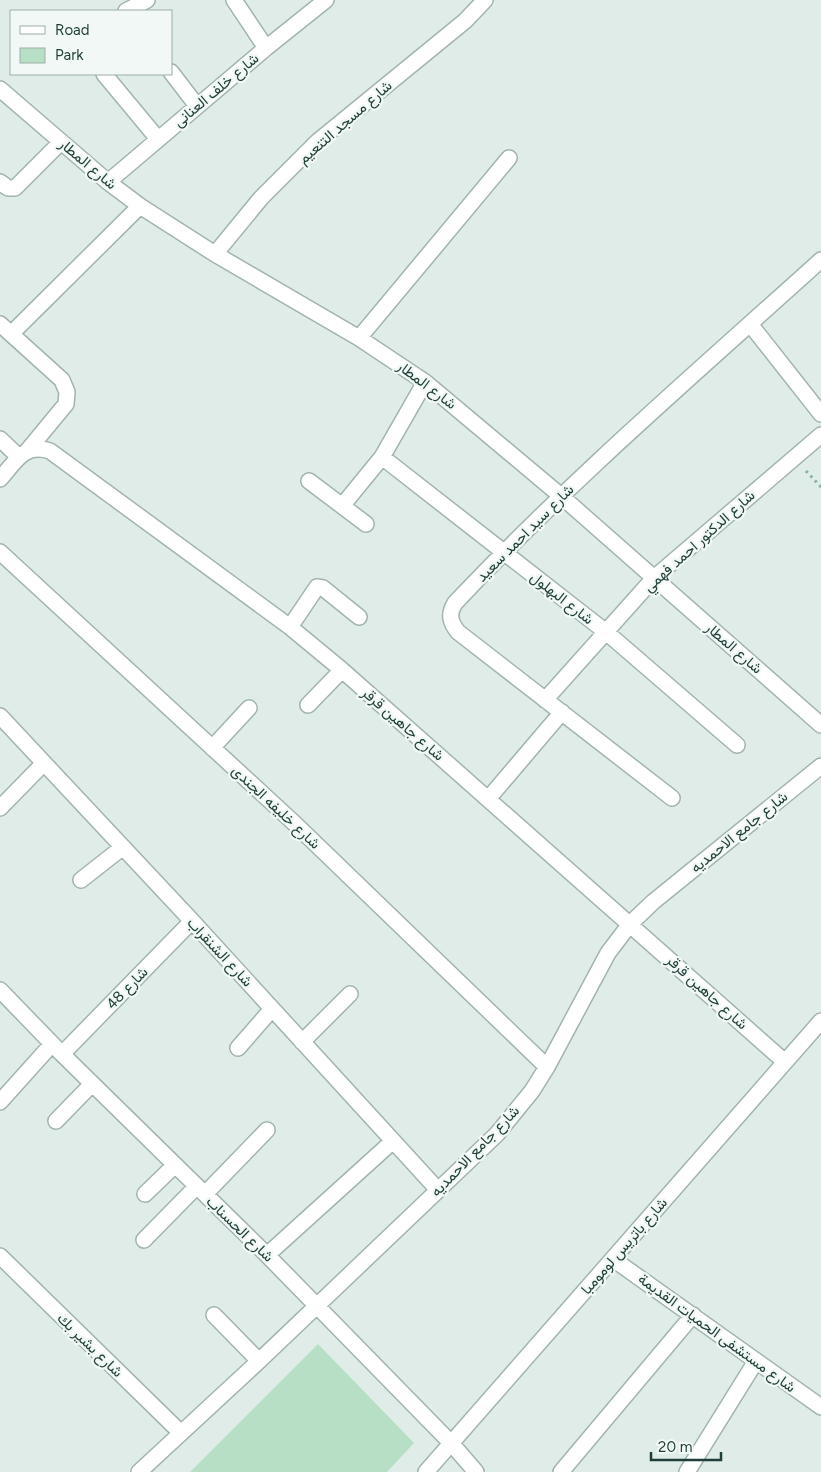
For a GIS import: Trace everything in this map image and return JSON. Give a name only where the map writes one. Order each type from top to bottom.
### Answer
[{"type":"street","points":[[128,10],[147,0]]},
{"type":"street","points":[[234,0],[266,48]]},
{"type":"street","name":"شارع خلف العنانى","points":[[108,182],[266,48],[326,0]]},
{"type":"street","name":"شارع مسجد التنعيم","points":[[215,254],[261,198],[317,142],[465,21],[485,0]]},
{"type":"street","points":[[172,73],[197,106]]},
{"type":"street","points":[[105,75],[158,139]]},
{"type":"street","name":"شارع المطار","points":[[0,89],[108,182],[140,206],[215,254],[359,338],[425,382],[561,496],[821,725]]},
{"type":"street","points":[[0,182],[8,188],[15,188],[61,142]]},
{"type":"street","points":[[359,338],[509,158]]},
{"type":"street","points":[[0,478],[66,404],[67,392],[62,380],[5,329],[140,206]]},
{"type":"street","name":"شارع سيد احمد سعيد","points":[[672,798],[458,632],[450,618],[451,610],[455,603],[503,552],[561,496],[821,260]]},
{"type":"street","points":[[750,324],[821,414]]},
{"type":"street","points":[[342,506],[382,457],[425,382]]},
{"type":"street","name":"شارع الدكتور احمد فهمي","points":[[545,700],[654,578],[821,436]]},
{"type":"street","points":[[0,439],[24,453]]},
{"type":"street","name":"شارع جاهين قرقر","points":[[24,453],[39,448],[50,451],[290,627],[342,670],[785,1062]]},
{"type":"street","name":"شارع البهلول","points":[[382,457],[606,632],[737,744]]},
{"type":"street","points":[[309,481],[366,524]]},
{"type":"street","name":"شارع خليفه الجندى","points":[[0,552],[293,822],[547,1067]]},
{"type":"street","points":[[290,627],[317,587],[323,588],[359,617]]},
{"type":"street","points":[[308,705],[342,670]]},
{"type":"street","points":[[212,748],[249,708]]},
{"type":"street","points":[[488,799],[562,712]]},
{"type":"street","name":"شارع الشنقراب","points":[[0,716],[192,921],[438,1190]]},
{"type":"street","points":[[0,808],[44,763]]},
{"type":"street","name":"شارع جامع الاحمديه","points":[[139,1472],[259,1361],[497,1134],[526,1098],[547,1067],[599,968],[618,938],[630,924],[653,902],[821,766]]},
{"type":"street","points":[[81,880],[123,847]]},
{"type":"street","name":"شارع 48","points":[[0,1102],[192,921]]},
{"type":"street","name":"شارع الحسناب","points":[[0,990],[92,1084],[267,1255],[451,1443],[476,1472]]},
{"type":"street","points":[[302,1042],[350,994]]},
{"type":"street","points":[[238,1048],[272,1009]]},
{"type":"street","name":"شارع باتريس لومومبا","points":[[426,1472],[821,1021]]},
{"type":"street","points":[[56,1121],[92,1084]]},
{"type":"street","points":[[144,1240],[267,1130]]},
{"type":"street","points":[[267,1255],[393,1141]]},
{"type":"street","points":[[146,1194],[175,1165]]},
{"type":"street","name":"شارع بشير بك","points":[[0,1256],[181,1433]]},
{"type":"street","name":"شارع مستشفى الحميات القديمة","points":[[613,1258],[821,1407]]},
{"type":"street","points":[[214,1315],[259,1361]]},
{"type":"street","points":[[561,1472],[693,1315]]},
{"type":"street","points":[[688,1472],[756,1360]]},
{"type":"green space","points":[[318,1344],[414,1443],[387,1472],[190,1472]]}]
